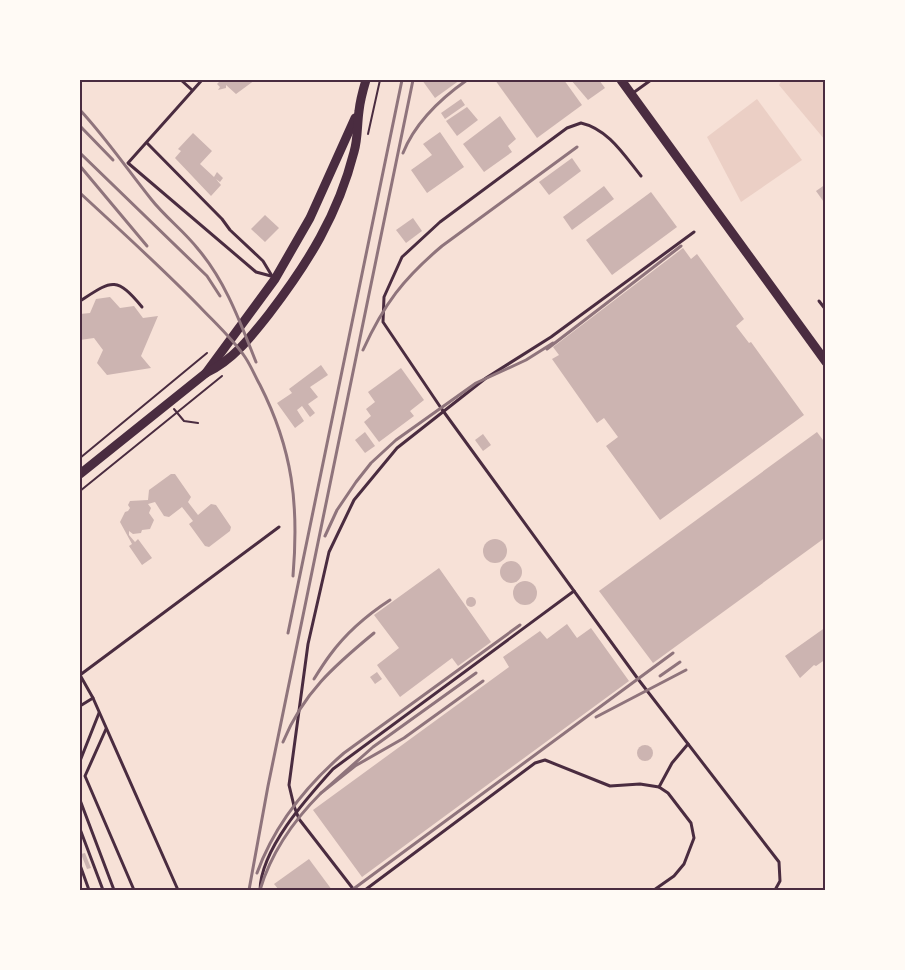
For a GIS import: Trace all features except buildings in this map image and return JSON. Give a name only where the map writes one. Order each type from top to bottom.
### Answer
[{"type":"main road","points":[[80,474],[206,373],[221,366],[239,349],[289,289],[320,241],[332,216],[355,149],[359,111],[366,80]]},
{"type":"main road","points":[[621,80],[825,362]]},
{"type":"main road","points":[[206,373],[273,277],[310,218],[359,111]]},
{"type":"main road","points":[[273,277],[289,289]]},
{"type":"lane","points":[[181,80],[192,90]]},
{"type":"lane","points":[[202,80],[128,163],[256,272],[273,277]]},
{"type":"lane","points":[[632,94],[651,80]]},
{"type":"lane","points":[[641,176],[607,137],[590,125],[580,123],[567,128],[440,222],[402,257],[384,297],[383,322],[444,412],[574,591],[779,862],[780,881],[775,891]]},
{"type":"lane","points":[[147,143],[222,219],[230,230],[263,261],[273,277]]},
{"type":"lane","points":[[354,891],[299,819],[289,785],[308,644],[329,552],[354,500],[397,448],[486,378],[551,337],[694,232]]},
{"type":"lane","points":[[80,301],[102,286],[114,284],[129,292],[141,307]]},
{"type":"lane","points":[[819,302],[825,310]]},
{"type":"lane","points":[[178,891],[93,698],[80,675],[279,527]]},
{"type":"lane","points":[[260,891],[260,880],[264,867],[282,834],[296,813],[333,769],[574,591]]},
{"type":"lane","points":[[80,706],[93,698]]},
{"type":"lane","points":[[80,761],[99,713]]},
{"type":"lane","points":[[106,729],[85,777],[134,891]]},
{"type":"lane","points":[[659,787],[672,763],[688,744]]},
{"type":"lane","points":[[365,891],[535,763],[545,760],[610,786],[640,784],[659,787],[668,793],[691,823],[694,838],[684,864],[674,876],[654,891]]},
{"type":"lane","points":[[80,800],[114,891]]},
{"type":"lane","points":[[80,829],[103,891]]},
{"type":"lane","points":[[80,865],[89,891]]},
{"type":"path","points":[[80,458],[213,347]]},
{"type":"path","points":[[163,391],[184,421],[198,423]]},
{"type":"shaded area","points":[[782,80],[825,80],[825,140],[779,85]]},
{"type":"shaded area","points":[[757,99],[802,160],[741,202],[707,137]]},
{"type":"railway","points":[[288,633],[402,80]]},
{"type":"railway","points":[[249,890],[268,786],[413,80]]},
{"type":"railway","points":[[403,153],[414,132],[429,112],[467,80]]},
{"type":"railway","points":[[80,110],[156,206],[193,242],[208,262],[232,303],[256,362]]},
{"type":"railway","points":[[80,126],[113,160]]},
{"type":"railway","points":[[363,350],[396,293],[428,258],[577,147]]},
{"type":"railway","points":[[80,153],[207,276],[220,296]]},
{"type":"railway","points":[[80,166],[147,246]]},
{"type":"railway","points":[[80,193],[185,291],[229,337],[249,364],[271,409],[287,455],[294,502],[293,576]]},
{"type":"railway","points":[[547,349],[681,246]]},
{"type":"railway","points":[[325,536],[337,510],[356,482],[371,463],[396,440],[476,383],[526,360],[553,343]]},
{"type":"railway","points":[[314,679],[336,647],[350,632],[390,600]]},
{"type":"railway","points":[[257,873],[282,823],[330,765],[520,625]]},
{"type":"railway","points":[[283,742],[310,695],[333,669],[374,633]]},
{"type":"railway","points":[[352,890],[673,653]]},
{"type":"railway","points":[[660,676],[680,662]]},
{"type":"railway","points":[[596,717],[686,670]]},
{"type":"railway","points":[[476,673],[373,747],[321,793],[355,766],[404,738],[483,681]]},
{"type":"railway","points":[[260,890],[270,863],[284,838],[321,793]]}]
